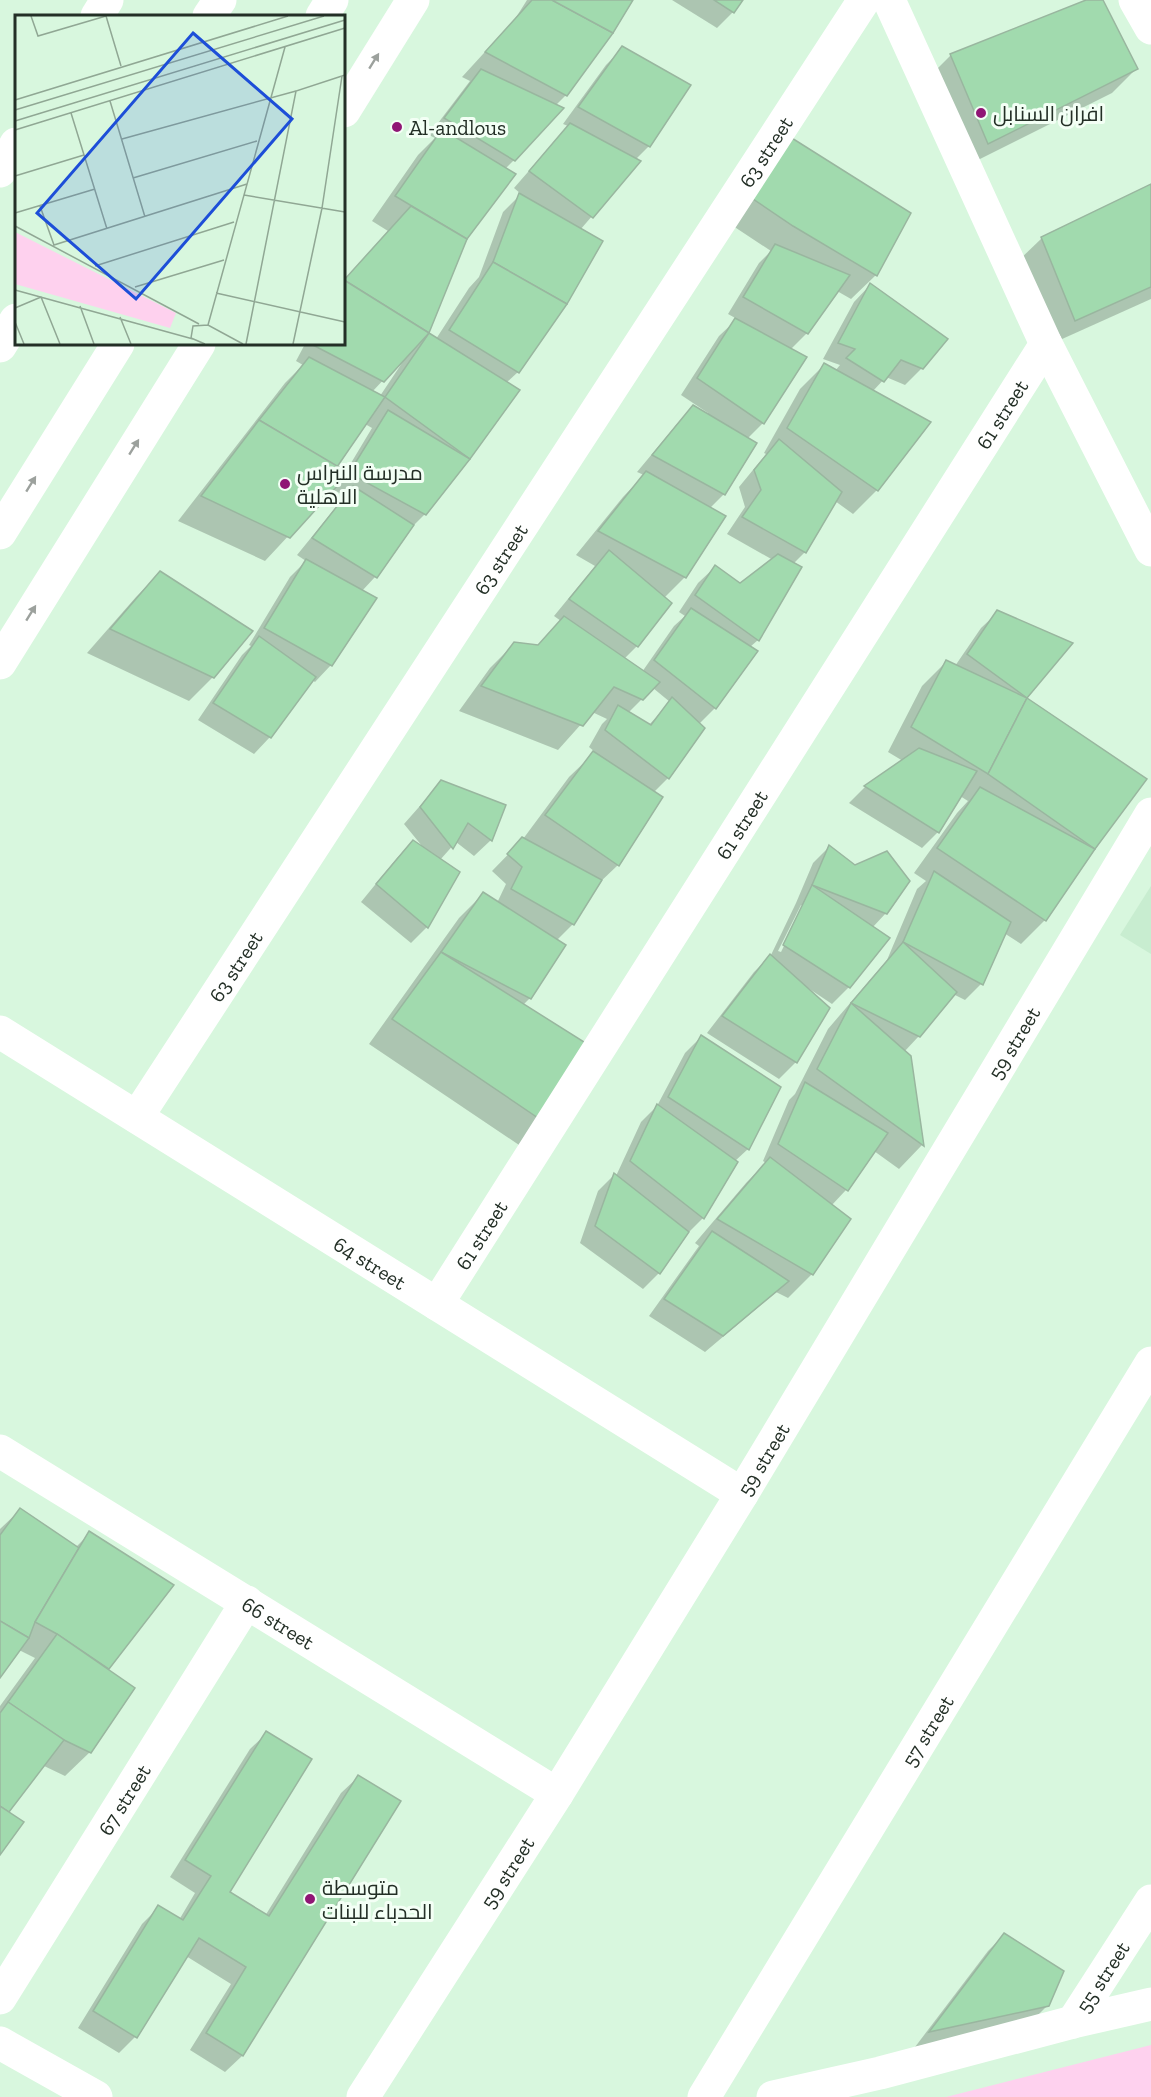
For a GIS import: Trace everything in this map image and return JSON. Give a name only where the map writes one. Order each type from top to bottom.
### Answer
[{"type":"main road","points":[[98,15],[107,0]]},
{"type":"main road","points":[[210,15],[219,0]]},
{"type":"main road","points":[[323,15],[332,0]]},
{"type":"main road","points":[[345,109],[413,0]]},
{"type":"main road","name":"63 street","points":[[137,1117],[864,0]]},
{"type":"main road","points":[[888,0],[1046,344],[1151,550]]},
{"type":"main road","points":[[1135,0],[1151,28]]},
{"type":"main road","points":[[0,171],[15,146]]},
{"type":"main road","points":[[0,346],[15,322]]},
{"type":"main road","name":"61 street","points":[[437,1304],[1046,344]]},
{"type":"main road","points":[[0,533],[117,345]]},
{"type":"main road","points":[[0,663],[198,345]]},
{"type":"main road","name":"59 street","points":[[363,2097],[557,1794],[742,1494],[1151,814]]},
{"type":"main road","name":"64 street","points":[[0,1032],[742,1494]]},
{"type":"main road","name":"57 street","points":[[704,2097],[1151,1363]]},
{"type":"main road","name":"66 street","points":[[0,1451],[557,1794]]},
{"type":"main road","name":"67 street","points":[[0,1998],[247,1602]]},
{"type":"main road","name":"55 street","points":[[1073,2022],[1151,1901]]},
{"type":"main road","points":[[773,2097],[880,2073],[1073,2022],[1151,2004]]},
{"type":"main road","points":[[0,2043],[96,2097]]},
{"type":"shaded area","points":[[1151,886],[1151,954],[1120,935]]},
{"type":"shaded area","points":[[1151,2045],[1151,2097],[946,2097]]},
{"type":"building","points":[[532,0],[552,0],[613,33],[567,96],[485,52]]},
{"type":"building","points":[[552,0],[633,0],[613,33]]},
{"type":"building","points":[[714,0],[743,0],[734,13]]},
{"type":"building","points":[[1086,0],[1103,0],[1138,69],[988,144],[950,54]]},
{"type":"building","points":[[622,46],[691,85],[650,147],[578,107]]},
{"type":"building","points":[[481,69],[564,108],[515,161],[444,118]]},
{"type":"building","points":[[570,123],[641,161],[593,218],[529,171]]},
{"type":"building","points":[[442,129],[516,174],[467,239],[395,196]]},
{"type":"building","points":[[787,135],[911,213],[877,276],[793,226],[747,195]]},
{"type":"building","points":[[1151,184],[1151,287],[1075,321],[1041,237]]},
{"type":"building","points":[[519,193],[603,241],[567,304],[493,262]]},
{"type":"building","points":[[411,206],[467,239],[429,333],[345,279]]},
{"type":"building","points":[[775,244],[850,275],[808,334],[743,297]]},
{"type":"building","points":[[493,262],[567,304],[519,373],[449,330]]},
{"type":"building","points":[[345,281],[429,333],[384,382],[313,345],[345,345]]},
{"type":"building","points":[[870,283],[948,339],[923,369],[901,360],[884,382],[846,358],[855,349],[838,343]]},
{"type":"building","points":[[735,318],[807,357],[764,424],[697,378]]},
{"type":"building","points":[[429,333],[520,390],[470,459],[385,397]]},
{"type":"building","points":[[309,357],[385,397],[337,467],[259,420]]},
{"type":"building","points":[[824,363],[931,422],[878,491],[787,428]]},
{"type":"building","points":[[693,405],[757,443],[725,495],[652,455]]},
{"type":"building","points":[[388,410],[470,459],[426,515],[349,473]]},
{"type":"building","points":[[259,420],[349,473],[290,538],[201,496]]},
{"type":"building","points":[[779,439],[842,492],[806,553],[742,517],[761,490],[754,470]]},
{"type":"building","points":[[646,471],[726,516],[686,578],[598,531]]},
{"type":"building","points":[[353,486],[414,525],[377,578],[312,538]]},
{"type":"building","points":[[609,550],[672,603],[638,647],[569,599]]},
{"type":"building","points":[[778,554],[802,567],[759,641],[695,595],[715,565],[740,583]]},
{"type":"building","points":[[306,559],[377,598],[332,666],[264,628]]},
{"type":"building","points":[[160,571],[253,631],[214,678],[110,629]]},
{"type":"building","points":[[691,608],[758,651],[716,709],[654,660]]},
{"type":"building","points":[[997,610],[1073,643],[1027,698],[967,654]]},
{"type":"building","points":[[564,616],[660,682],[643,700],[614,687],[583,726],[481,686],[514,642],[538,645]]},
{"type":"building","points":[[259,636],[316,677],[271,738],[213,703]]},
{"type":"building","points":[[946,660],[1027,698],[988,774],[911,727]]},
{"type":"building","points":[[672,697],[705,728],[669,779],[605,730],[618,705],[651,725]]},
{"type":"building","points":[[1027,698],[1147,779],[1095,849],[988,774]]},
{"type":"building","points":[[919,748],[977,771],[939,833],[864,786]]},
{"type":"building","points":[[593,751],[663,797],[619,866],[545,815]]},
{"type":"building","points":[[441,780],[506,805],[492,841],[468,823],[453,849],[420,807]]},
{"type":"building","points":[[980,787],[1095,849],[1046,921],[937,848]]},
{"type":"building","points":[[522,837],[602,880],[574,925],[511,889],[522,867],[507,854]]},
{"type":"building","points":[[413,840],[460,872],[428,928],[376,884]]},
{"type":"building","points":[[829,845],[855,865],[887,851],[910,881],[887,914],[812,885]]},
{"type":"building","points":[[934,871],[1011,922],[983,985],[903,942]]},
{"type":"building","points":[[812,885],[890,938],[850,988],[783,945]]},
{"type":"building","points":[[483,892],[566,945],[531,999],[441,952]]},
{"type":"building","points":[[903,942],[957,992],[920,1037],[851,1003]]},
{"type":"building","points":[[441,952],[592,1047],[544,1122],[392,1019]]},
{"type":"building","points":[[770,954],[830,1008],[797,1063],[722,1016]]},
{"type":"building","points":[[851,1003],[911,1056],[924,1146],[817,1069]]},
{"type":"building","points":[[701,1035],[781,1087],[749,1150],[668,1097]]},
{"type":"building","points":[[805,1082],[888,1133],[848,1191],[778,1144]]},
{"type":"building","points":[[657,1104],[738,1162],[704,1219],[630,1161]]},
{"type":"building","points":[[770,1157],[851,1219],[813,1275],[717,1219]]},
{"type":"building","points":[[614,1173],[689,1232],[660,1274],[595,1226]]},
{"type":"building","points":[[712,1231],[789,1281],[723,1336],[664,1299]]},
{"type":"building","points":[[20,1508],[79,1548],[35,1622],[29,1638],[0,1621],[0,1535]]},
{"type":"building","points":[[89,1531],[174,1585],[109,1669],[35,1622]]},
{"type":"building","points":[[0,1621],[29,1638],[0,1678]]},
{"type":"building","points":[[57,1634],[135,1688],[91,1753],[64,1740],[8,1702]]},
{"type":"building","points":[[8,1702],[64,1740],[9,1812],[0,1806],[0,1713]]},
{"type":"building","name":"متوسطة الحدباء للبنات","points":[[266,1731],[312,1759],[230,1892],[269,1916],[358,1775],[401,1801],[243,2056],[206,2033],[246,1967],[199,1938],[137,2038],[93,2011],[158,1905],[183,1920],[211,1876],[185,1860]]},
{"type":"building","points":[[0,1806],[24,1822],[0,1855]]},
{"type":"building","points":[[1004,1933],[1064,1971],[1049,2006],[929,2032]]},
{"type":"place","name":"افران السنابل","points":[[981,113]]},
{"type":"place","name":"Al-andlous","points":[[397,127]]},
{"type":"place","name":"مدرسة النبراس الاهلية","points":[[285,484]]},
{"type":"place","name":"متوسطة الحدباء للبنات","points":[[310,1899]]}]
